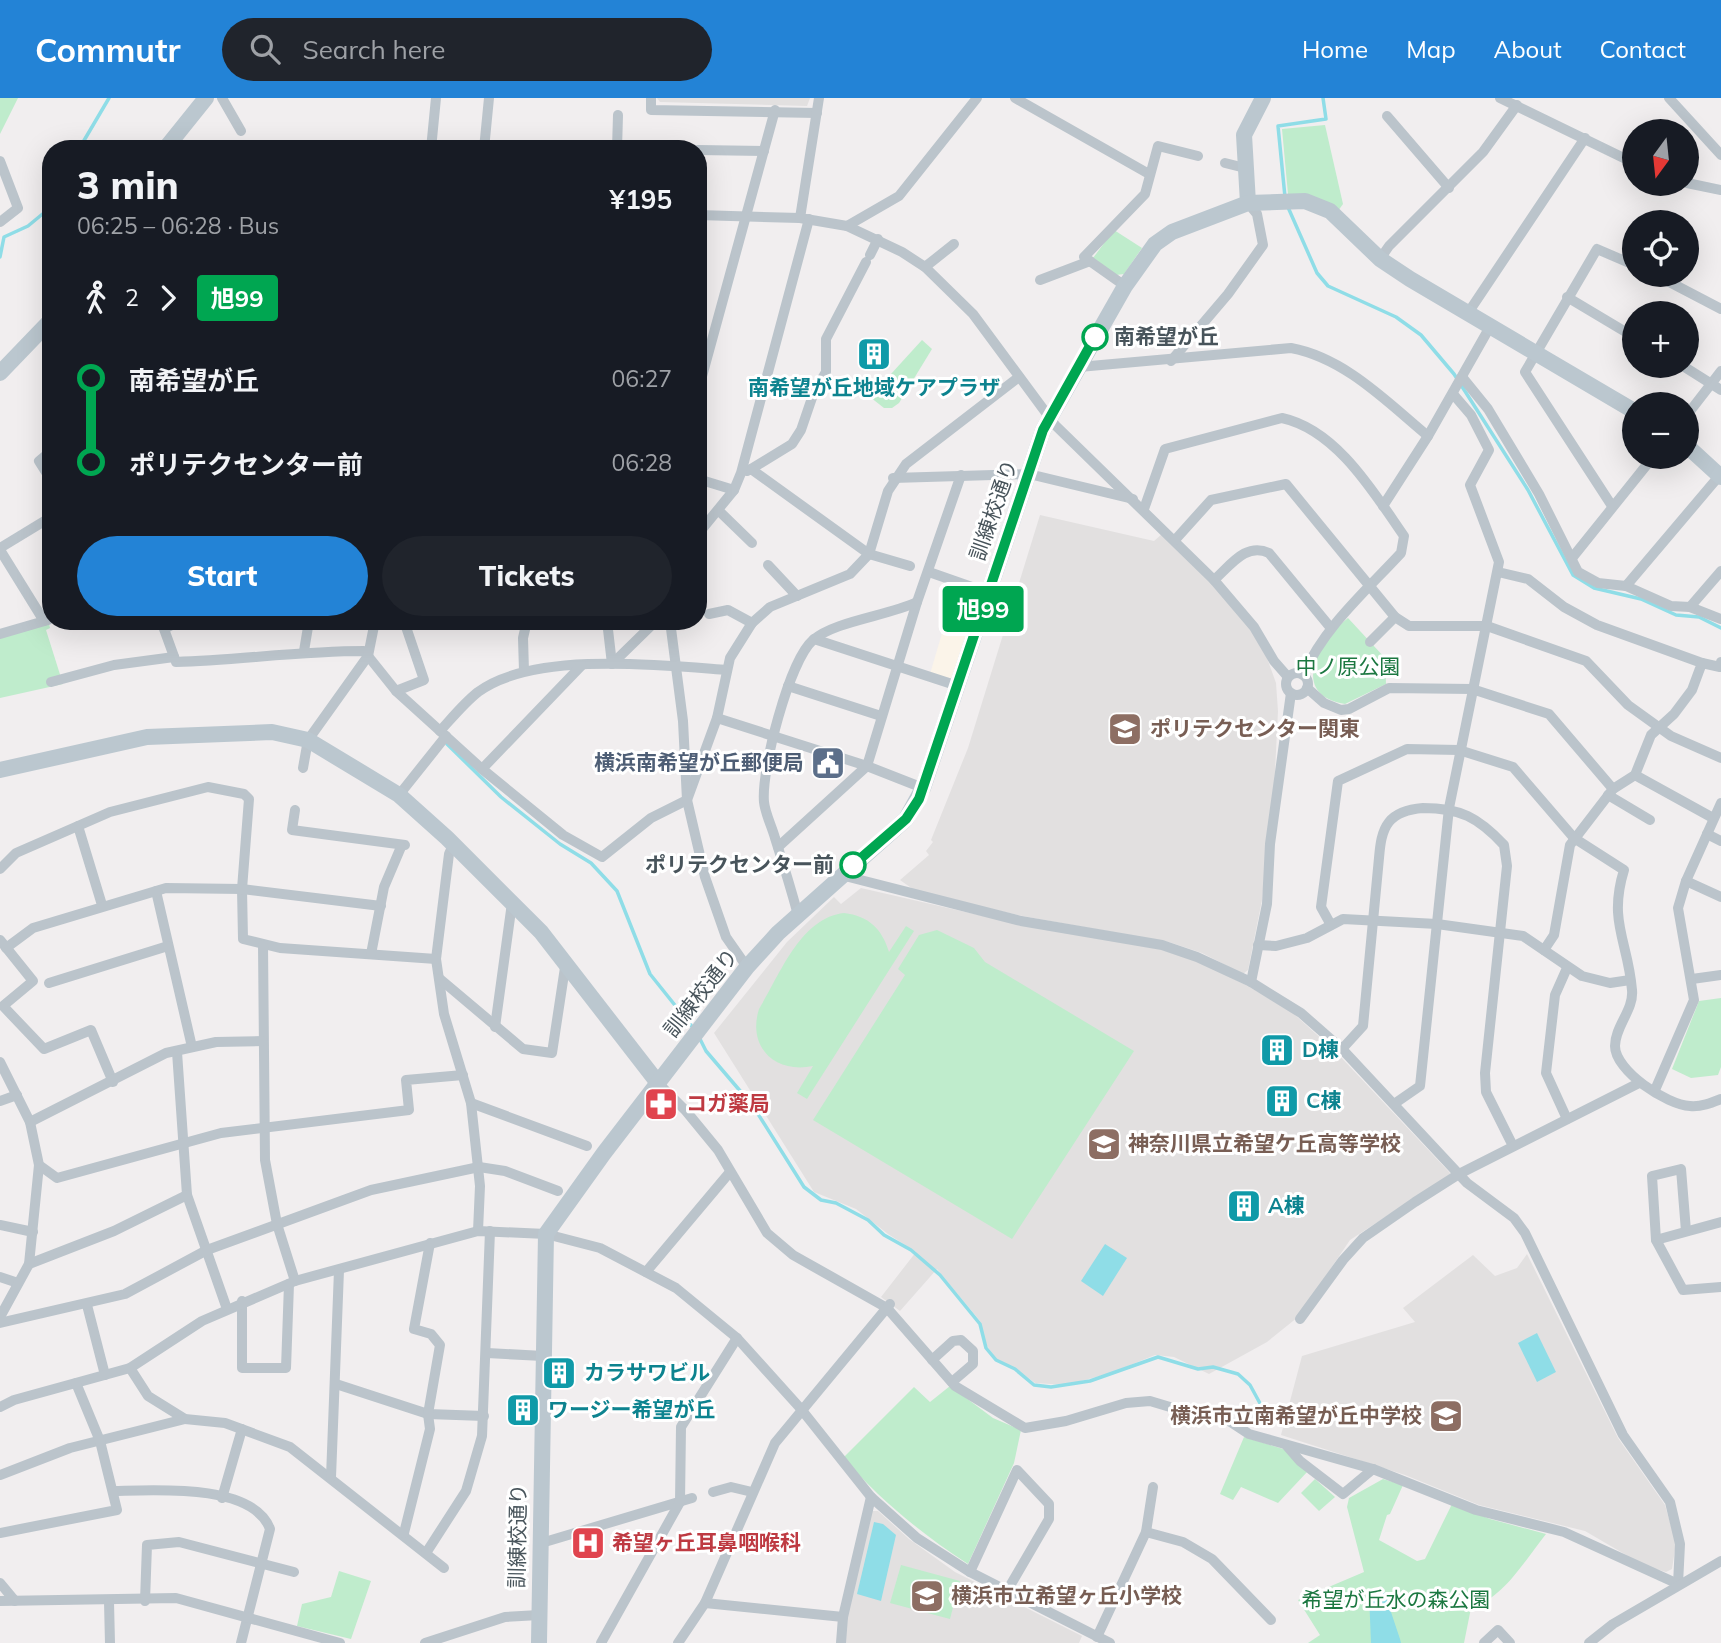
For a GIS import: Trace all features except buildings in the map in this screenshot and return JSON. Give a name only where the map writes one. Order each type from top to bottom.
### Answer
[{"type":"street","points":[[171,140],[206,98]]},
{"type":"street","points":[[222,98],[242,131]]},
{"type":"street","points":[[432,140],[436,98]]},
{"type":"street","points":[[485,140],[489,98]]},
{"type":"street","points":[[651,98],[651,110],[775,110],[817,113]]},
{"type":"street","points":[[707,524],[746,471],[804,218],[819,98]]},
{"type":"street","points":[[848,226],[899,197],[977,98]]},
{"type":"street","points":[[1015,98],[1149,174]]},
{"type":"street","points":[[1171,361],[1228,293],[1263,245],[1257,214],[1248,203],[1244,135],[1263,98]]},
{"type":"street","points":[[1500,98],[1622,157]]},
{"type":"street","points":[[1669,98],[1721,155]]},
{"type":"street","points":[[1380,259],[1389,246],[1450,188],[1483,152],[1517,105]]},
{"type":"street","points":[[707,359],[775,110]]},
{"type":"street","points":[[617,140],[618,115]]},
{"type":"street","points":[[1387,116],[1450,188]]},
{"type":"street","points":[[1468,313],[1585,138]]},
{"type":"street","points":[[1125,286],[1084,257],[1145,194],[1158,146],[1198,156]]},
{"type":"street","points":[[707,150],[764,151]]},
{"type":"street","points":[[0,161],[18,208],[0,222]]},
{"type":"street","points":[[1225,163],[1245,168]]},
{"type":"street","points":[[1699,185],[1721,190]]},
{"type":"street","name":"訓練校通り","points":[[538,1643],[546,1234],[747,967],[798,915],[906,819],[923,788],[1049,416],[1125,286],[1155,244],[1165,236],[1248,203],[1283,200],[1318,205],[1330,211],[1380,259],[1622,404]]},
{"type":"street","points":[[707,215],[804,218],[848,226],[878,239],[925,267],[973,314],[1049,416],[1214,580],[1254,626],[1274,661],[1288,677]]},
{"type":"street","points":[[746,471],[792,444],[801,430],[814,392],[826,372],[826,339],[878,239]]},
{"type":"street","points":[[925,267],[954,244]]},
{"type":"street","points":[[1612,506],[1525,372],[1597,249],[1622,260]]},
{"type":"street","points":[[1040,280],[1090,261]]},
{"type":"street","points":[[1680,287],[1721,309]]},
{"type":"street","points":[[1567,297],[1622,330]]},
{"type":"street","points":[[1383,506],[1428,436],[1490,325]]},
{"type":"street","points":[[0,373],[42,329]]},
{"type":"street","points":[[1079,367],[1171,361],[1291,348],[1307,351],[1354,375],[1428,436]]},
{"type":"street","points":[[1699,403],[1716,386],[1721,371]]},
{"type":"street","points":[[1699,375],[1716,386]]},
{"type":"street","points":[[164,630],[176,662],[304,651],[364,651],[396,691],[482,769],[563,835],[602,857],[651,818],[687,800],[717,718],[730,658],[752,623],[770,607],[850,574],[869,554],[893,478],[906,464],[1019,377]]},
{"type":"street","points":[[1462,377],[1488,409],[1539,494],[1578,572],[1598,583],[1626,586],[1671,606],[1690,607],[1721,619]]},
{"type":"street","points":[[1394,1104],[1420,1086],[1449,808],[1499,562],[1470,485],[1489,450],[1471,415],[1452,394]]},
{"type":"street","points":[[1144,509],[1165,449],[1282,418],[1297,421],[1340,452],[1404,536],[1404,544],[1401,553],[1329,627],[1314,650],[1303,675]]},
{"type":"street","points":[[1626,586],[1720,476],[1699,457]]},
{"type":"street","points":[[1572,558],[1643,469]]},
{"type":"street","points":[[746,471],[869,554],[910,566]]},
{"type":"street","points":[[893,478],[1029,474],[1135,499]]},
{"type":"street","points":[[778,848],[867,765],[917,602],[961,475]]},
{"type":"street","points":[[707,482],[734,490]]},
{"type":"street","points":[[1175,540],[1211,500],[1286,484],[1395,617],[1409,626],[1487,626],[1586,660],[1628,705],[1671,736],[1721,758]]},
{"type":"street","points":[[719,511],[752,543]]},
{"type":"street","points":[[42,524],[0,549],[42,613]]},
{"type":"street","points":[[1214,580],[1247,551],[1260,549],[1269,553],[1329,627]]},
{"type":"street","points":[[768,565],[797,596]]},
{"type":"street","points":[[1690,607],[1721,571]]},
{"type":"street","points":[[929,572],[989,593]]},
{"type":"street","points":[[1498,572],[1528,579],[1564,607],[1597,625],[1702,663],[1720,667],[1721,662]]},
{"type":"street","points":[[798,915],[764,802],[773,736],[788,687],[803,650],[814,639],[836,627],[893,613],[917,602]]},
{"type":"street","points":[[709,614],[728,610],[752,623]]},
{"type":"street","points":[[1370,642],[1395,617]]},
{"type":"street","points":[[0,634],[42,622]]},
{"type":"street","points":[[304,651],[308,630]]},
{"type":"street","points":[[303,768],[307,740],[368,656],[372,630]]},
{"type":"street","points":[[396,691],[424,680],[407,630]]},
{"type":"street","points":[[524,671],[525,630]]},
{"type":"street","points":[[608,630],[612,664]]},
{"type":"street","points":[[612,664],[647,630]]},
{"type":"street","points":[[671,630],[683,721],[687,800],[705,877],[726,937],[747,967]]},
{"type":"street","points":[[814,639],[958,686]]},
{"type":"street","points":[[51,682],[114,665],[174,657]]},
{"type":"street","points":[[1544,950],[1554,935],[1570,845],[1611,792],[1634,775],[1651,735],[1692,690],[1702,663]]},
{"type":"street","points":[[399,795],[443,734],[479,691],[524,671],[612,664],[727,670]]},
{"type":"street","points":[[482,769],[582,665]]},
{"type":"street","points":[[1288,677],[1297,673],[1303,675],[1307,681],[1307,688],[1302,694],[1291,693]]},
{"type":"street","points":[[1251,982],[1266,904],[1270,844],[1291,693],[1286,684],[1288,677]]},
{"type":"street","points":[[788,687],[881,716]]},
{"type":"street","points":[[1307,688],[1324,703],[1341,710],[1349,709],[1389,688],[1472,689],[1549,714],[1611,792],[1650,820]]},
{"type":"street","points":[[717,718],[867,765],[923,788]]},
{"type":"street","points":[[0,771],[147,737],[272,732],[307,740],[399,795],[512,903],[566,961],[658,1083],[700,1127],[767,1233],[793,1255],[889,1306],[932,1360],[971,1398],[1025,1428],[1066,1421],[1126,1403],[1150,1401],[1180,1410],[1214,1411],[1249,1434],[1373,1469],[1476,1510],[1564,1532],[1678,1584]]},
{"type":"street","points":[[1331,925],[1321,907],[1338,781],[1408,749],[1459,750],[1513,767],[1574,838],[1624,870],[1617,892],[1617,923],[1630,981],[1631,1004],[1615,1046],[1620,1060],[1639,1083],[1678,1104],[1690,1106],[1721,1100]]},
{"type":"street","points":[[1634,775],[1713,818]]},
{"type":"street","points":[[0,869],[16,853],[110,813],[208,787],[244,794],[249,799],[242,889],[243,939],[263,945],[436,959]]},
{"type":"street","points":[[1655,1090],[1695,1000],[1678,908],[1686,881],[1721,803]]},
{"type":"street","points":[[1342,1049],[1363,1026],[1382,836],[1388,822],[1413,809],[1449,808],[1473,817],[1504,845],[1507,866],[1485,1073],[1486,1092],[1513,1146]]},
{"type":"street","points":[[295,810],[292,830],[403,846],[384,887],[371,954]]},
{"type":"street","points":[[78,826],[103,905]]},
{"type":"street","points":[[1707,834],[1721,841]]},
{"type":"street","points":[[426,1553],[466,1491],[482,1436],[487,1353],[484,1231],[471,1103],[444,1014],[436,959],[449,854],[453,845]]},
{"type":"street","points":[[841,875],[898,887],[916,896],[1021,921],[1162,945],[1197,957],[1251,982],[1301,1013],[1342,1049],[1459,1174],[1514,1218],[1525,1233],[1623,1435],[1670,1502],[1681,1544],[1678,1584]]},
{"type":"street","points":[[1686,881],[1721,897]]},
{"type":"street","points":[[113,1082],[91,1030],[44,1049],[1,1007],[33,981],[3,944],[33,928],[166,888],[242,889],[381,906]]},
{"type":"street","points":[[156,891],[192,1047]]},
{"type":"street","points":[[495,1027],[512,903]]},
{"type":"street","points":[[1258,945],[1276,946],[1307,938],[1343,919],[1437,924],[1523,936],[1567,968],[1597,982],[1630,981]]},
{"type":"street","points":[[242,1301],[242,1368],[286,1368],[292,1282],[267,1182],[263,945]]},
{"type":"street","points":[[50,983],[168,946]]},
{"type":"street","points":[[440,979],[523,1049],[552,1053],[566,961]]},
{"type":"street","points":[[1567,968],[1555,995],[1546,1073],[1567,1119]]},
{"type":"street","points":[[1692,979],[1721,975]]},
{"type":"street","points":[[30,1122],[166,1053],[216,1042],[263,1041]]},
{"type":"street","points":[[177,1052],[187,1195],[227,1309]]},
{"type":"street","points":[[0,1062],[30,1122],[39,1165],[29,1264],[0,1317]]},
{"type":"street","points":[[39,1165],[57,1178],[221,1133],[356,1114],[409,1110],[406,1080],[463,1076]]},
{"type":"street","points":[[1300,1320],[1343,1260],[1363,1238],[1459,1174],[1639,1083]]},
{"type":"street","points":[[0,1101],[16,1094]]},
{"type":"street","points":[[471,1103],[587,1146]]},
{"type":"street","points":[[0,1323],[87,1305],[125,1294],[207,1250],[371,1190],[479,1167],[505,1171],[558,1191]]},
{"type":"street","points":[[1686,1231],[1681,1169],[1652,1176],[1656,1240],[1684,1290],[1721,1287]]},
{"type":"street","points":[[646,1272],[730,1172]]},
{"type":"street","points":[[29,1264],[114,1231],[187,1195]]},
{"type":"street","points":[[1656,1240],[1721,1222]]},
{"type":"street","points":[[0,1225],[33,1232]]},
{"type":"street","points":[[0,1407],[130,1368],[202,1321],[242,1301],[292,1282],[484,1231],[546,1234],[600,1248],[676,1289],[737,1338],[801,1409],[871,1497],[917,1538],[970,1572],[1091,1638],[1110,1643]]},
{"type":"street","points":[[404,1534],[430,1429],[428,1414],[440,1345],[431,1334],[414,1329],[430,1244]]},
{"type":"street","points":[[331,1477],[339,1270]]},
{"type":"street","points":[[0,1277],[18,1283]]},
{"type":"street","points":[[87,1305],[105,1375]]},
{"type":"street","points":[[678,1643],[705,1603],[775,1443],[889,1306]]},
{"type":"street","points":[[601,1643],[680,1502],[681,1427],[737,1338]]},
{"type":"street","points":[[932,1360],[953,1342],[961,1340],[973,1351],[973,1364],[952,1382]]},
{"type":"street","points":[[487,1353],[543,1356]]},
{"type":"street","points":[[130,1368],[148,1396],[185,1419]]},
{"type":"street","points":[[0,1534],[117,1510],[100,1440],[76,1383]]},
{"type":"street","points":[[336,1384],[428,1414],[484,1416]]},
{"type":"street","points":[[0,1475],[100,1440],[185,1419],[225,1423],[290,1447],[444,1568]]},
{"type":"street","points":[[222,1498],[242,1429]]},
{"type":"street","points":[[1286,1445],[1300,1461],[1343,1494],[1373,1469]]},
{"type":"street","points":[[970,1572],[1017,1470],[1049,1504],[1049,1518],[1007,1591]]},
{"type":"street","points":[[713,1492],[731,1487],[752,1492]]},
{"type":"street","points":[[1091,1638],[1146,1532],[1153,1487]]},
{"type":"street","points":[[114,1491],[190,1489],[256,1507],[267,1518],[270,1529],[241,1643]]},
{"type":"street","points":[[841,1643],[843,1617],[871,1497]]},
{"type":"street","points":[[538,1544],[692,1499]]},
{"type":"street","points":[[1146,1532],[1183,1542],[1212,1559],[1271,1620]]},
{"type":"street","points":[[145,1601],[147,1545],[179,1542],[294,1572]]},
{"type":"street","points":[[1590,1643],[1613,1623],[1721,1561]]},
{"type":"street","points":[[0,1583],[15,1601]]},
{"type":"street","points":[[0,1601],[109,1602],[176,1598],[340,1643]]},
{"type":"street","points":[[109,1602],[110,1643]]},
{"type":"street","points":[[705,1603],[843,1617]]},
{"type":"street","points":[[425,1643],[506,1617],[539,1615]]},
{"type":"street","points":[[1484,1643],[1498,1630],[1510,1643]]},
{"type":"shaded area","points":[[657,98],[810,98],[807,106],[660,102]]},
{"type":"shaded area","name":"ポリテクセンター関東","points":[[1040,515],[1154,541],[1162,534],[1212,582],[1249,627],[1267,658],[1276,683],[1278,711],[1274,792],[1262,900],[1248,970],[1243,974],[1202,953],[1169,942],[1022,916],[917,892],[900,880],[929,855],[926,851],[933,842],[931,840],[968,748]]},
{"type":"shaded area","points":[[945,623],[970,631],[955,679],[930,674]]},
{"type":"shaded area","name":"神奈川県立希望ケ丘高等学校","points":[[861,888],[1027,926],[1159,949],[1200,962],[1250,987],[1294,1014],[1336,1052],[1451,1174],[1350,1240],[1298,1317],[1267,1342],[1209,1374],[1174,1357],[1155,1355],[1111,1373],[1066,1385],[1035,1383],[1015,1368],[997,1360],[987,1346],[980,1321],[937,1269],[900,1311],[881,1297],[916,1252],[856,1209],[814,1192],[714,1033],[787,942],[834,897],[841,904]]},
{"type":"shaded area","name":"横浜市立南希望が丘中学校","points":[[1527,1254],[1618,1438],[1665,1505],[1676,1543],[1672,1569],[1666,1572],[1645,1566],[1585,1531],[1479,1505],[1405,1475],[1281,1435],[1302,1356],[1415,1322],[1403,1308],[1473,1255],[1495,1276],[1517,1268]]},
{"type":"shaded area","name":"横浜市立希望ヶ丘小学校","points":[[871,1511],[878,1511],[909,1539],[955,1572],[1082,1636],[1079,1643],[843,1643],[845,1621]]},
{"type":"green space","points":[[0,98],[18,98],[0,134]]},
{"type":"green space","points":[[1325,125],[1343,204],[1338,211],[1288,194],[1282,129]]},
{"type":"green space","points":[[1114,230],[1142,248],[1124,274],[1116,275],[1093,258]]},
{"type":"green space","points":[[922,340],[932,349],[899,403],[892,408],[884,408],[870,397]]},
{"type":"green space","name":"中ノ原公園","points":[[1348,618],[1385,658],[1386,684],[1345,704],[1328,699],[1317,690],[1313,679],[1314,666],[1327,639]]},
{"type":"green space","points":[[42,626],[42,630],[46,630],[63,684],[0,698],[0,637]]},
{"type":"green space","points":[[844,913],[861,917],[873,925],[883,937],[889,952],[906,926],[914,931],[807,1099],[797,1093],[813,1066],[787,1066],[776,1062],[761,1046],[756,1023],[759,1009],[803,937],[815,925]]},
{"type":"green space","points":[[937,930],[974,948],[985,962],[1134,1051],[1012,1239],[813,1120],[905,975],[898,969],[919,935]]},
{"type":"green space","points":[[1721,998],[1721,1067],[1718,1075],[1691,1078],[1672,1069],[1699,1001]]},
{"type":"green space","points":[[950,1386],[993,1418],[1021,1430],[1014,1463],[968,1564],[902,1515],[843,1458],[914,1387],[930,1402]]},
{"type":"green space","points":[[1244,1437],[1290,1451],[1308,1471],[1278,1503],[1241,1487],[1233,1500],[1220,1494]]},
{"type":"green space","points":[[1315,1479],[1335,1497],[1319,1511],[1301,1493]]},
{"type":"green space","name":"希望が丘水の森公園","points":[[1383,1479],[1403,1485],[1390,1514],[1387,1515],[1379,1540],[1417,1561],[1425,1559],[1452,1504],[1490,1519],[1546,1534],[1504,1587],[1483,1603],[1471,1608],[1464,1643],[1308,1643],[1320,1635],[1298,1600],[1364,1572],[1347,1507],[1349,1498]]},
{"type":"green space","points":[[901,1565],[960,1581],[950,1619],[890,1603]]},
{"type":"green space","points":[[339,1571],[371,1581],[351,1639],[297,1626],[302,1604],[331,1597]]},
{"type":"water","points":[[1105,1244],[1127,1258],[1103,1296],[1081,1281]]},
{"type":"water","points":[[1537,1333],[1556,1372],[1537,1382],[1518,1343]]},
{"type":"water","points":[[874,1522],[883,1524],[896,1535],[881,1601],[857,1594]]},
{"type":"water","points":[[1383,1588],[1401,1643],[1371,1643],[1369,1594]]},
{"type":"waterway","points":[[84,140],[109,98]]},
{"type":"waterway","points":[[1285,197],[1278,126],[1326,119],[1323,98]]},
{"type":"waterway","points":[[1287,205],[1317,273],[1328,286],[1396,317],[1421,335],[1454,374],[1528,490],[1573,575],[1594,588],[1641,599],[1676,615],[1699,617],[1721,628]]},
{"type":"waterway","points":[[0,257],[4,237],[28,226],[42,214]]},
{"type":"waterway","points":[[447,744],[501,797],[560,844],[591,863],[617,891],[650,974],[694,1029]]},
{"type":"waterway","points":[[700,1039],[706,1051],[753,1106],[804,1187],[821,1200],[836,1203],[868,1220],[884,1235],[911,1250],[940,1275],[980,1324],[986,1348],[996,1360],[1015,1369],[1034,1385],[1051,1387],[1090,1381],[1158,1357],[1198,1369],[1213,1367],[1238,1374],[1250,1385],[1262,1407],[1283,1413]]},
{"type":"bus line","name":"旭99","points":[[853,865],[906,819],[919,799],[1043,430],[1095,337]]},
{"type":"place","name":"南希望が丘","points":[[1095,337]]},
{"type":"place","name":"南希望が丘地域ケアプラザ","points":[[874,354]]},
{"type":"place","name":"ポリテクセンター関東","points":[[1125,729]]},
{"type":"place","name":"横浜南希望が丘郵便局","points":[[828,763]]},
{"type":"place","name":"ポリテクセンター前","points":[[853,865]]},
{"type":"place","name":"D棟","points":[[1277,1050]]},
{"type":"place","name":"C棟","points":[[1282,1101]]},
{"type":"place","name":"コガ薬局","points":[[661,1104]]},
{"type":"place","name":"神奈川県立希望ケ丘高等学校","points":[[1104,1144]]},
{"type":"place","name":"A棟","points":[[1244,1206]]},
{"type":"place","name":"カラサワビル","points":[[559,1373]]},
{"type":"place","name":"ワージー希望が丘","points":[[523,1410]]},
{"type":"place","name":"横浜市立南希望が丘中学校","points":[[1446,1416]]},
{"type":"place","name":"希望ヶ丘耳鼻咽喉科","points":[[588,1543]]},
{"type":"place","name":"横浜市立希望ヶ丘小学校","points":[[927,1596]]}]
